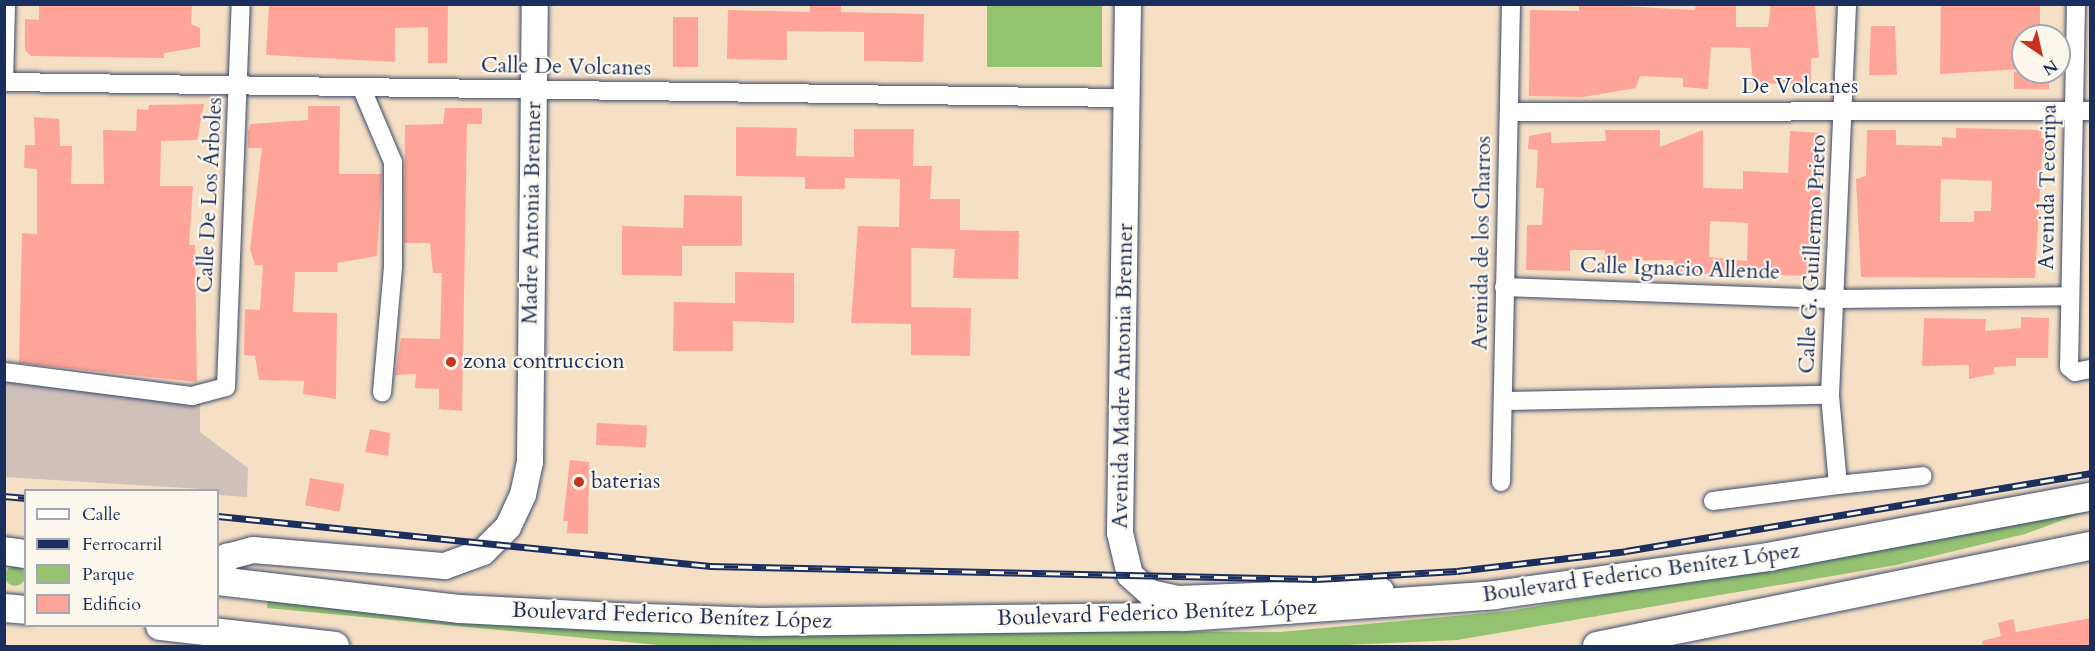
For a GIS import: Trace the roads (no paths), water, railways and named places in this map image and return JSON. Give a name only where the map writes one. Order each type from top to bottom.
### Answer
[{"type":"main road","name":"Boulevard Federico Benítez López","points":[[219,580],[460,609],[760,622],[1184,617],[1437,599],[1768,557],[2091,497]]},
{"type":"main road","points":[[1597,646],[2091,546]]},
{"type":"main road","points":[[4,551],[24,554]]},
{"type":"main road","points":[[4,608],[24,610]]},
{"type":"main road","points":[[167,627],[335,646]]},
{"type":"street","points":[[4,82],[6,4]]},
{"type":"street","name":"Calle De Los Árboles","points":[[4,372],[192,396],[226,387],[241,4]]},
{"type":"street","name":"Madre Antonia Brenner","points":[[219,577],[227,557],[253,550],[446,566],[483,552],[508,527],[523,495],[530,462],[535,4]]},
{"type":"street","name":"Avenida Madre Antonia Brenner","points":[[1128,4],[1120,534],[1130,575],[1150,593],[1179,599],[1369,591],[1437,599]]},
{"type":"street","name":"Avenida de los Charros","points":[[1501,482],[1510,4]]},
{"type":"street","name":"Calle G. Guillermo Prieto","points":[[1503,401],[1830,395],[1837,299],[1847,4]]},
{"type":"street","name":"Avenida Tecoripa","points":[[2076,4],[2082,111],[2070,296],[2070,371],[2091,369]]},
{"type":"street","name":"Calle De Volcanes","points":[[4,82],[362,89],[1126,98]]},
{"type":"street","points":[[362,89],[393,162],[393,267],[382,393]]},
{"type":"street","name":"De Volcanes","points":[[1509,112],[2082,111]]},
{"type":"street","name":"Calle Ignacio Allende","points":[[1504,287],[1837,299],[2070,296]]},
{"type":"street","points":[[1830,395],[1838,485]]},
{"type":"street","points":[[1713,501],[1923,476]]},
{"type":"railway","points":[[219,516],[710,566],[1317,579],[1457,571],[1626,551],[2090,473]]},
{"type":"railway","points":[[4,496],[24,498]]},
{"type":"place","name":"zona contruccion","points":[[451,362]]},
{"type":"place","name":"baterias","points":[[579,482]]}]
